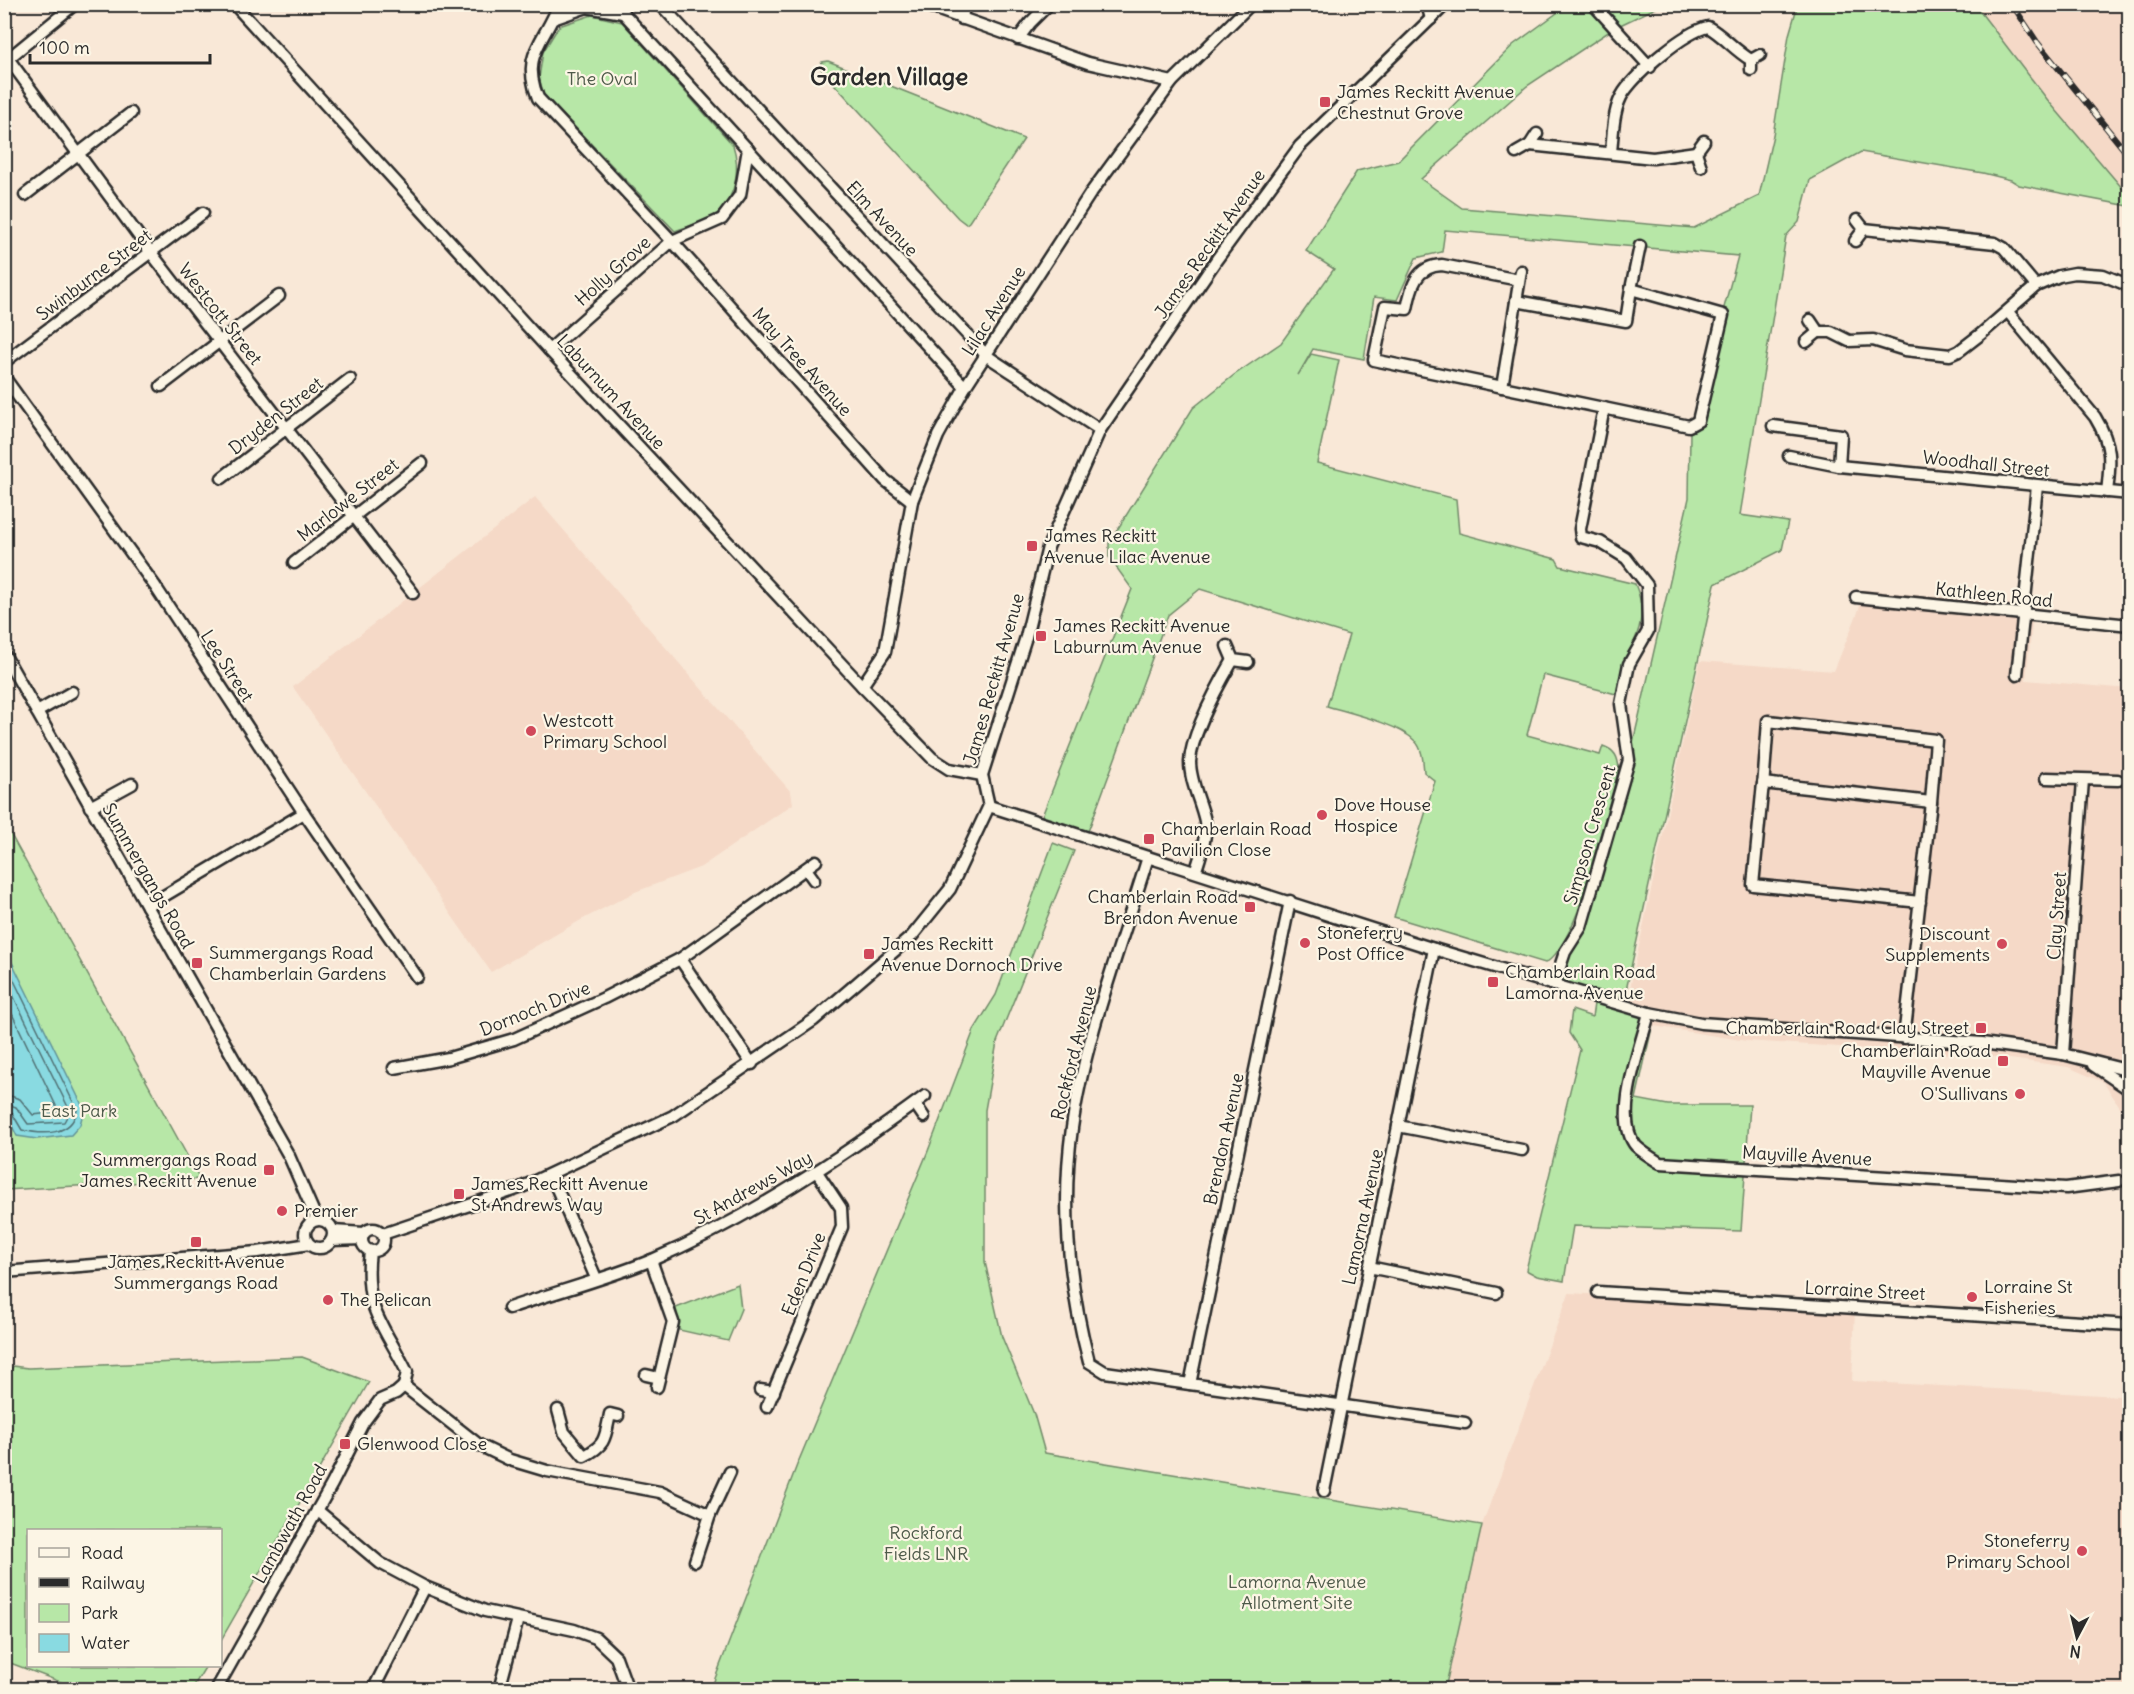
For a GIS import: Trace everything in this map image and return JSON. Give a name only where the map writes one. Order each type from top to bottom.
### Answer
[{"type":"street","points":[[6,58],[75,4]]},
{"type":"street","name":"Laburnum Avenue","points":[[234,4],[549,350],[862,687],[932,758],[949,769],[982,775]]},
{"type":"street","points":[[559,4],[554,19],[534,49],[530,79],[538,98],[672,240],[722,219],[740,195],[748,149]]},
{"type":"street","name":"Elm Avenue","points":[[660,4],[987,356],[1100,430]]},
{"type":"street","points":[[922,4],[1088,63],[1172,82]]},
{"type":"street","points":[[962,19],[964,4]]},
{"type":"street","points":[[1018,39],[1049,4]]},
{"type":"street","name":"Lilac Avenue","points":[[862,687],[885,652],[912,501],[938,436],[965,387],[987,356],[1039,269],[1090,194],[1172,82],[1251,4]]},
{"type":"street","points":[[1426,4],[1431,19]]},
{"type":"street","name":"James Reckitt Avenue","points":[[989,806],[982,775],[1026,637],[1048,547],[1100,430],[1217,259],[1300,146],[1446,4]]},
{"type":"street","points":[[1593,4],[1650,67]]},
{"type":"street","points":[[554,19],[587,7],[620,9],[965,387]]},
{"type":"street","points":[[1611,152],[1615,115],[1623,93],[1695,30],[1708,27],[1722,35],[1734,50],[1754,62]]},
{"type":"street","name":"Westcott Street","points":[[6,58],[152,254],[413,593]]},
{"type":"street","points":[[25,195],[131,113]]},
{"type":"street","points":[[1516,153],[1530,145],[1537,134]]},
{"type":"street","points":[[1530,145],[1653,158],[1696,153],[1704,141]]},
{"type":"street","points":[[1696,153],[1701,167]]},
{"type":"street","name":"Swinburne Street","points":[[4,362],[152,254],[203,213]]},
{"type":"street","points":[[1857,220],[1864,229],[1995,243],[2004,248],[2036,286]]},
{"type":"street","points":[[1855,241],[1864,229]]},
{"type":"street","name":"Holly Grove","points":[[549,350],[672,240]]},
{"type":"street","name":"May Tree Avenue","points":[[672,240],[885,480],[912,501]]},
{"type":"street","points":[[1516,301],[1626,321],[1640,246]]},
{"type":"street","points":[[1502,387],[1520,276],[1430,265],[1418,276],[1410,292],[1407,309],[1384,307],[1374,360],[1502,387],[1604,408],[1689,426],[1698,421],[1723,315],[1631,289]]},
{"type":"street","points":[[1806,342],[1818,332],[1831,332],[1849,341],[1872,340],[1905,350],[1950,354],[1959,351],[2008,312],[2036,286],[2075,273],[2103,275],[2125,284],[2130,290]]},
{"type":"street","points":[[161,386],[279,296]]},
{"type":"street","points":[[2008,312],[2095,417],[2106,435],[2111,457],[2107,492]]},
{"type":"street","points":[[1810,320],[1818,332]]},
{"type":"street","name":"Lee Street","points":[[4,377],[155,586],[303,813],[417,978]]},
{"type":"street","name":"Dryden Street","points":[[222,478],[350,379]]},
{"type":"street","name":"Simpson Crescent","points":[[1554,985],[1565,952],[1581,927],[1629,760],[1622,704],[1629,664],[1648,631],[1647,585],[1626,558],[1600,542],[1581,537],[1580,529],[1604,408]]},
{"type":"street","points":[[1773,426],[1841,435],[1839,466]]},
{"type":"street","name":"Woodhall Street","points":[[1789,456],[1839,466],[2130,494]]},
{"type":"street","name":"Marlowe Street","points":[[294,563],[422,463]]},
{"type":"street","points":[[2017,675],[2037,486]]},
{"type":"street","name":"Kathleen Road","points":[[1856,597],[2130,626]]},
{"type":"street","points":[[1227,646],[1233,660]]},
{"type":"street","name":"Summergangs Road","points":[[4,654],[289,1156],[315,1215]]},
{"type":"street","points":[[1233,660],[1248,662]]},
{"type":"street","points":[[1196,870],[1205,839],[1205,821],[1190,762],[1200,728],[1217,687],[1233,660]]},
{"type":"street","points":[[37,712],[72,692]]},
{"type":"street","points":[[1904,1038],[1920,902],[1931,802],[1936,740],[1768,721],[1753,885],[1920,902]]},
{"type":"street","points":[[2046,778],[2118,780]]},
{"type":"street","name":"Clay Street","points":[[2063,1054],[2083,780]]},
{"type":"street","points":[[1763,788],[1763,783],[1931,802]]},
{"type":"street","points":[[90,807],[132,784]]},
{"type":"street","points":[[383,1234],[551,1176],[673,1116],[752,1064],[814,1020],[912,936],[950,889],[989,806],[1649,1014],[1701,1023],[1982,1043],[2063,1054],[2130,1071]]},
{"type":"street","points":[[147,906],[303,813]]},
{"type":"street","name":"Rockford Avenue","points":[[1148,857],[1079,1085],[1071,1130],[1067,1211],[1069,1259],[1074,1302],[1089,1362],[1105,1372],[1342,1408],[1465,1423]]},
{"type":"street","name":"Dornoch Drive","points":[[394,1068],[449,1058],[514,1039],[680,959],[816,861]]},
{"type":"street","points":[[806,869],[814,880]]},
{"type":"street","name":"Brendon Avenue","points":[[1190,1384],[1290,901]]},
{"type":"street","name":"Lamorna Avenue","points":[[1324,1491],[1434,948]]},
{"type":"street","points":[[680,959],[752,1064]]},
{"type":"street","name":"Mayville Avenue","points":[[1649,1014],[1628,1096],[1625,1121],[1636,1145],[1660,1163],[2066,1188],[2119,1181]]},
{"type":"street","points":[[2088,1062],[2130,1090]]},
{"type":"street","name":"St Andrews Way","points":[[509,1308],[651,1260],[743,1217],[817,1172],[925,1096]]},
{"type":"street","points":[[915,1104],[924,1116]]},
{"type":"street","points":[[1398,1126],[1522,1150]]},
{"type":"street","name":"Eden Drive","points":[[767,1407],[842,1227],[841,1208],[817,1172]]},
{"type":"street","points":[[551,1176],[596,1278]]},
{"type":"street","points":[[309,1244],[306,1231],[315,1215],[328,1223],[333,1235]]},
{"type":"street","points":[[333,1235],[363,1236],[374,1228],[383,1234]]},
{"type":"street","points":[[363,1236],[364,1246],[370,1251],[377,1250],[383,1245],[383,1234]]},
{"type":"street","points":[[4,1272],[258,1252],[309,1244],[322,1248],[333,1235]]},
{"type":"street","points":[[370,1251],[368,1270],[372,1304],[407,1372],[404,1386],[479,1445],[510,1460],[579,1477],[660,1492],[710,1515]]},
{"type":"street","points":[[645,1375],[658,1383],[673,1322],[651,1260]]},
{"type":"street","points":[[1368,1267],[1496,1293]]},
{"type":"street","name":"Lorraine Street","points":[[1598,1292],[2130,1324]]},
{"type":"street","name":"Lambwath Road","points":[[216,1689],[317,1510],[363,1423],[380,1400],[396,1393],[404,1386]]},
{"type":"street","points":[[760,1390],[774,1392]]},
{"type":"street","points":[[558,1410],[564,1432],[584,1456],[579,1477]]},
{"type":"street","points":[[584,1456],[599,1448],[604,1441],[610,1414],[618,1416]]},
{"type":"street","points":[[695,1561],[710,1515],[730,1472]]},
{"type":"street","points":[[317,1510],[380,1563],[425,1587],[461,1603],[518,1619],[574,1630],[596,1638],[616,1657],[628,1689]]},
{"type":"street","points":[[374,1689],[425,1587]]},
{"type":"street","points":[[499,1689],[518,1619]]},
{"type":"shaded area","points":[[1975,5],[2129,5],[2129,196],[2050,103]]},
{"type":"shaded area","name":"Westcott Primary School","points":[[535,497],[791,792],[793,804],[701,867],[635,892],[491,972],[293,687]]},
{"type":"shaded area","points":[[1864,590],[2034,606],[2026,680],[2129,689],[2129,1120],[2103,1082],[2068,1067],[1996,1057],[1747,1041],[1623,1021],[1700,661],[1834,671],[1858,612]]},
{"type":"shaded area","points":[[2129,1274],[2129,1689],[1445,1690],[1482,1525],[1569,1293],[1855,1309],[1852,1381],[2119,1396]]},
{"type":"green space","points":[[1798,4],[1975,5],[2050,103],[2129,196],[2129,206],[2019,185],[2011,180],[1983,173],[1861,152],[1810,180],[1799,222],[1786,236],[1740,515],[1788,522],[1782,550],[1715,584],[1623,1004],[1655,1014],[1636,1099],[1668,1105],[1750,1105],[1741,1231],[1573,1226],[1564,1281],[1537,1276],[1526,1270],[1580,1050],[1569,1033],[1572,1010],[1592,1017],[1595,997],[1554,985],[1581,927],[1629,760],[1689,498],[1690,433],[1738,256],[1445,230],[1442,252],[1416,258],[1397,300],[1374,297],[1364,359],[1313,349],[1298,375],[1311,354],[1339,360],[1317,463],[1456,499],[1459,533],[1556,559],[1560,566],[1635,584],[1640,600],[1639,628],[1619,679],[1616,694],[1543,675],[1527,735],[1600,755],[1603,746],[1615,754],[1619,769],[1581,903],[1566,937],[1551,959],[1545,963],[1394,917],[1435,781],[1424,772],[1418,744],[1398,729],[1327,706],[1349,635],[1200,589],[1168,615],[1086,837],[1040,821],[1132,589],[1109,557],[1109,543],[1193,408],[1234,375],[1281,343],[1334,269],[1306,251],[1357,171],[1398,161],[1513,45],[1568,5],[1662,5],[1616,27],[1527,86],[1421,179],[1462,208],[1694,228],[1759,196],[1773,135],[1789,35]]},
{"type":"green space","name":"The Oval","points":[[592,15],[622,22],[733,145],[736,171],[733,189],[719,212],[705,221],[675,231],[544,95],[539,78],[543,52],[559,26]]},
{"type":"green space","points":[[828,61],[1024,139],[969,222],[966,224],[958,218],[823,72],[819,66],[822,62]]},
{"type":"green space","name":"East Park","points":[[5,824],[200,1179],[5,1190]]},
{"type":"green space","name":"Rockford Fields LNR","points":[[1053,843],[1074,851],[997,1042],[985,1110],[985,1262],[1002,1337],[1034,1414],[1045,1453],[1482,1525],[1445,1689],[711,1689],[797,1465],[928,1151],[974,1030],[996,995]]},
{"type":"green space","points":[[738,1284],[741,1309],[728,1341],[679,1330],[676,1308]]},
{"type":"green space","points":[[302,1357],[369,1382],[222,1638],[222,1529],[27,1529],[27,1667],[205,1667],[192,1689],[79,1689],[5,1661],[5,1369],[13,1366],[28,1368]]},
{"type":"water","points":[[4,946],[84,1109],[80,1125],[71,1135],[37,1139],[17,1136],[5,1112]]},
{"type":"railway","points":[[2012,4],[2037,42],[2130,157]]},
{"type":"place","name":"James Reckitt Avenue Chestnut Grove","points":[[1325,102]]},
{"type":"place","name":"James Reckitt Avenue Lilac Avenue","points":[[1032,546]]},
{"type":"place","name":"James Reckitt Avenue Laburnum Avenue","points":[[1041,636]]},
{"type":"place","name":"Westcott Primary School","points":[[531,731]]},
{"type":"place","name":"Dove House Hospice","points":[[1322,815]]},
{"type":"place","name":"Chamberlain Road Pavilion Close","points":[[1149,839]]},
{"type":"place","name":"Chamberlain Road Brendon Avenue","points":[[1250,907]]},
{"type":"place","name":"Stoneferry Post Office","points":[[1305,943]]},
{"type":"place","name":"Discount Supplements","points":[[2002,944]]},
{"type":"place","name":"James Reckitt Avenue Dornoch Drive","points":[[869,954]]},
{"type":"place","name":"Summergangs Road Chamberlain Gardens","points":[[197,963]]},
{"type":"place","name":"Chamberlain Road Lamorna Avenue","points":[[1493,982]]},
{"type":"place","name":"Chamberlain Road Clay Street","points":[[1981,1028]]},
{"type":"place","name":"Chamberlain Road Mayville Avenue","points":[[2003,1061]]},
{"type":"place","name":"O'Sullivans","points":[[2020,1094]]},
{"type":"place","name":"Summergangs Road James Reckitt Avenue","points":[[269,1170]]},
{"type":"place","name":"James Reckitt Avenue St Andrews Way","points":[[459,1194]]},
{"type":"place","name":"Premier","points":[[282,1211]]},
{"type":"place","name":"James Reckitt Avenue Summergangs Road","points":[[196,1242]]},
{"type":"place","name":"Lorraine St Fisheries","points":[[1972,1297]]},
{"type":"place","name":"The Pelican","points":[[328,1300]]},
{"type":"place","name":"Glenwood Close","points":[[345,1444]]},
{"type":"place","name":"Stoneferry Primary School","points":[[2082,1551]]},
{"type":"district","name":"Garden Village","points":[[889,77]]},
{"type":"park label","name":"Lamorna Avenue Allotment Site","points":[[1297,1592]]}]
